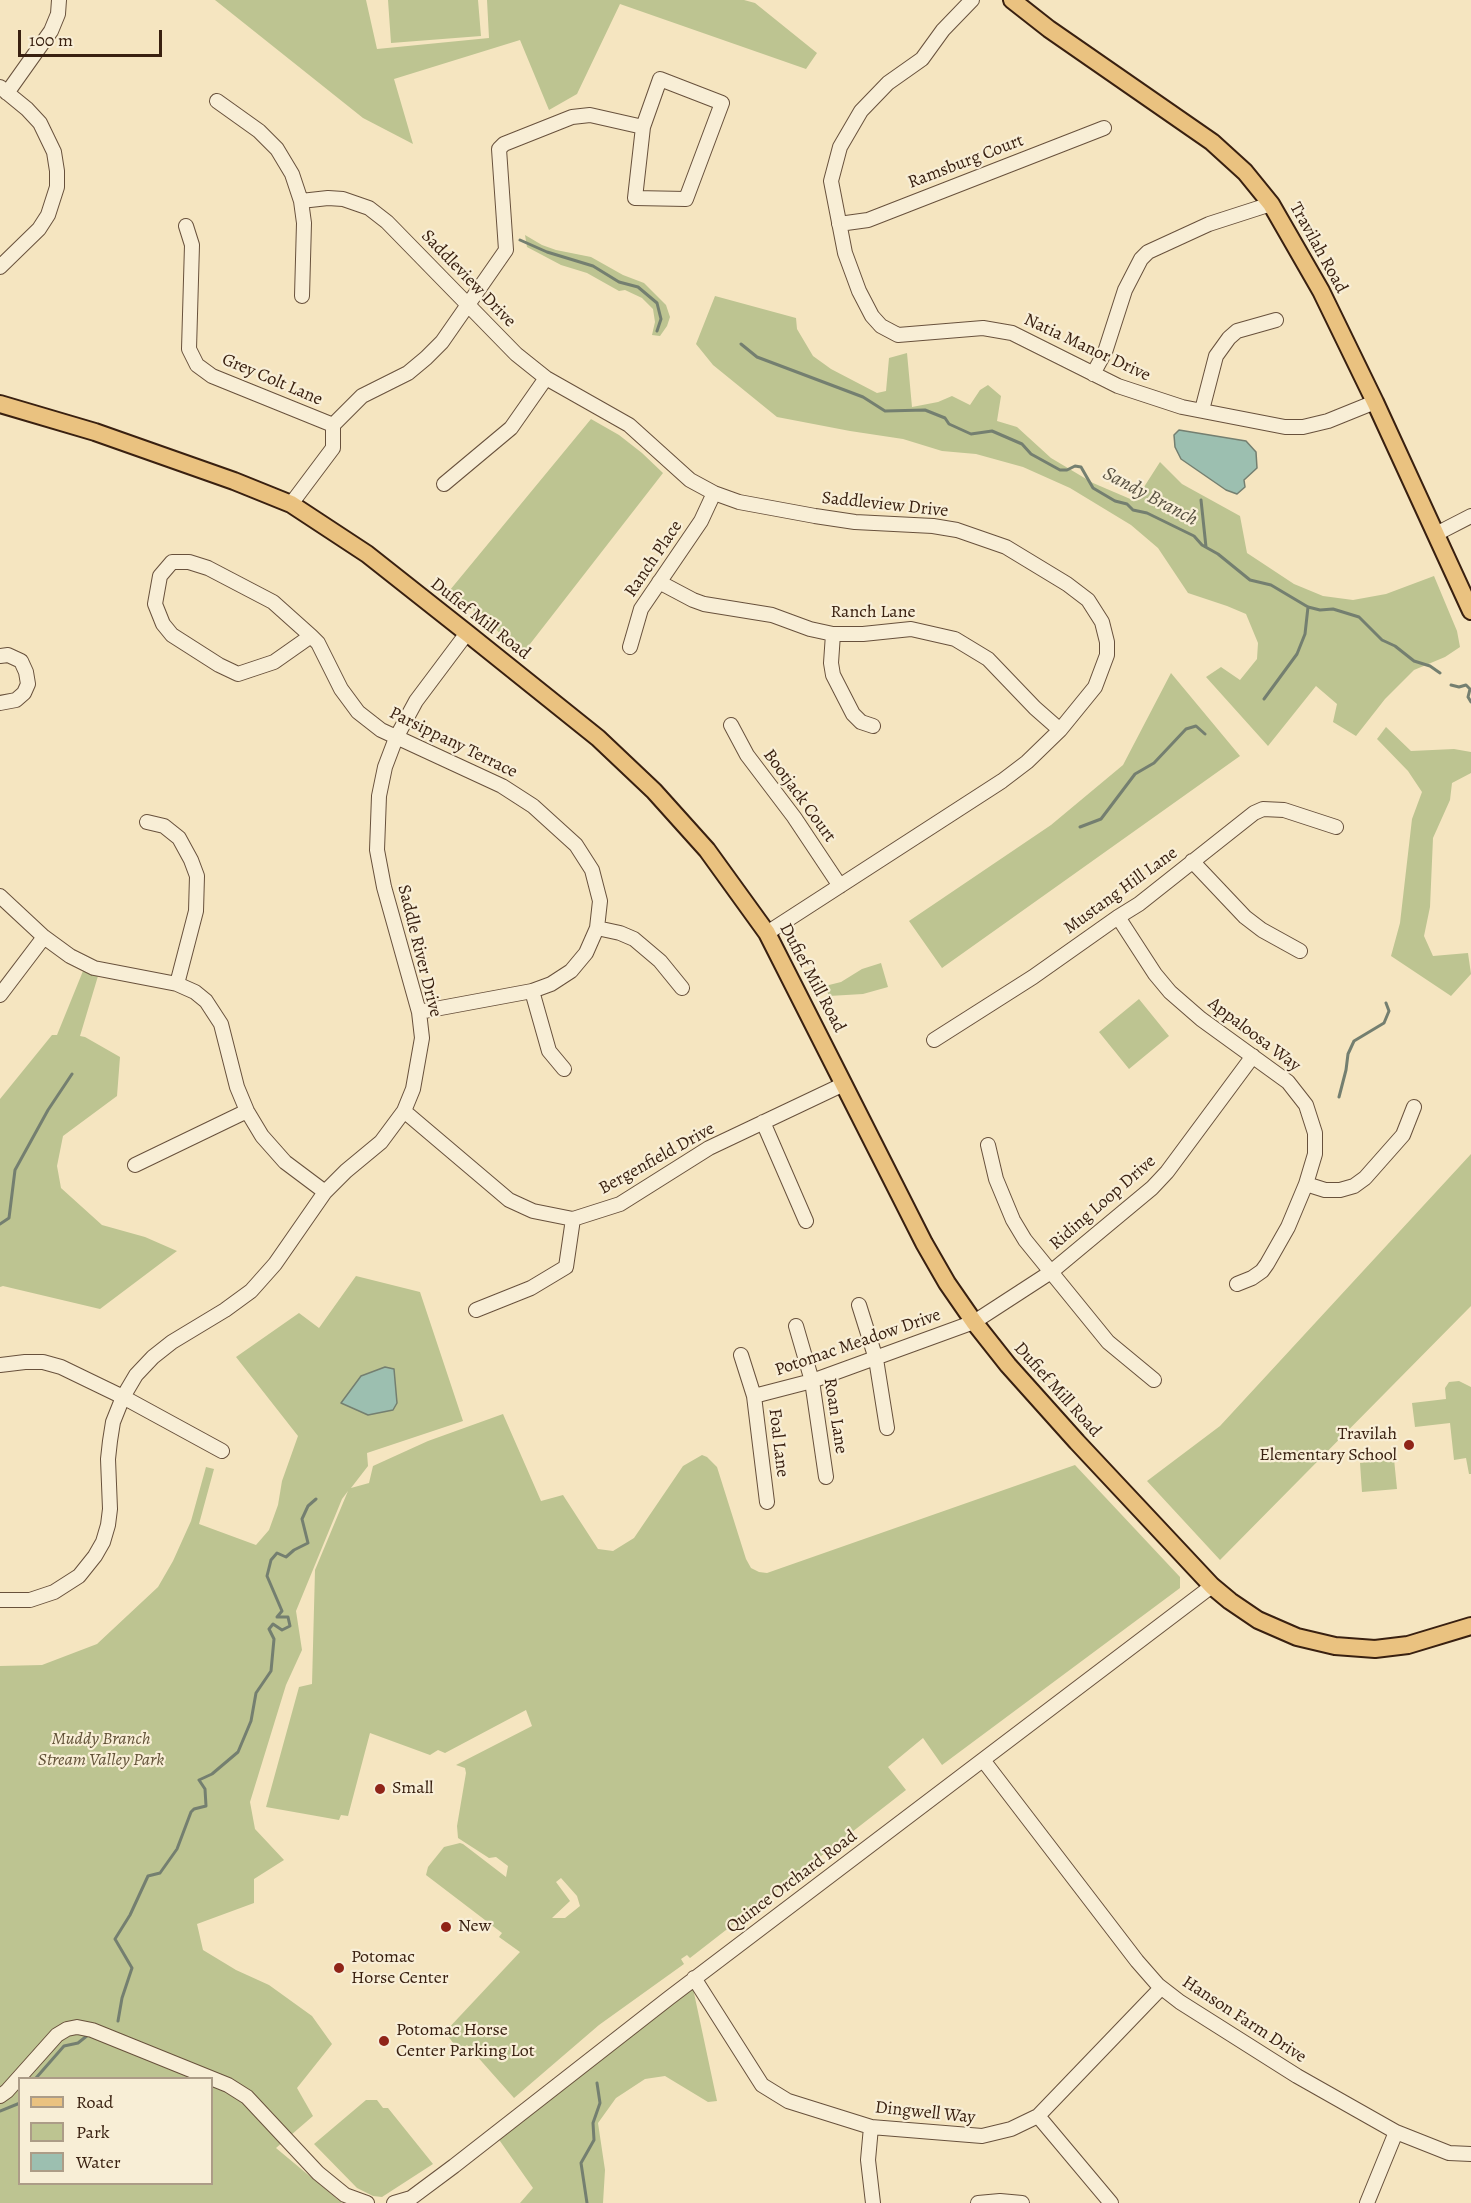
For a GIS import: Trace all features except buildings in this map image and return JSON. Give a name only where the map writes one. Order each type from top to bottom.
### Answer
[{"type":"main road","name":"Travilah Road","points":[[1012,0],[1048,29],[1136,87],[1212,142],[1245,172],[1271,204],[1321,291],[1471,611]]},
{"type":"main road","name":"Dufief Mill Road","points":[[0,404],[95,432],[234,481],[291,504],[367,554],[598,738],[654,791],[707,850],[767,933],[924,1243],[947,1283],[974,1322],[1008,1365],[1077,1442],[1212,1586],[1230,1601],[1258,1620],[1297,1637],[1335,1646],[1375,1649],[1408,1645],[1471,1626]]},
{"type":"street","points":[[0,267],[39,229],[48,215],[57,187],[54,152],[40,123],[4,90],[51,32],[58,14],[59,0]]},
{"type":"street","name":"Natia Manor Drive","points":[[972,0],[943,30],[922,59],[888,83],[861,111],[840,147],[831,181],[845,253],[859,291],[872,316],[881,326],[898,335],[983,328],[997,329],[1032,342],[1118,386],[1182,407],[1286,427],[1304,427],[1328,421],[1375,402]]},
{"type":"street","points":[[660,80],[722,103],[686,199],[635,198],[643,127],[660,80]]},
{"type":"street","points":[[217,101],[259,131],[277,149],[292,174],[301,201],[304,223],[302,296]]},
{"type":"street","points":[[291,504],[333,448],[333,425],[362,396],[408,373],[442,342],[506,250],[499,149],[504,144],[572,117],[590,115],[643,127]]},
{"type":"street","name":"Ramsburg Court","points":[[839,224],[868,220],[1104,128]]},
{"type":"street","name":"Saddleview Drive","points":[[301,201],[343,199],[369,208],[387,222],[516,354],[546,378],[629,425],[690,480],[714,493],[739,502],[815,516],[855,522],[933,526],[957,530],[1006,548],[1067,584],[1088,600],[1102,622],[1107,642],[1107,655],[1095,687],[1060,730],[1027,762],[1002,781],[767,933]]},
{"type":"street","points":[[1093,374],[1105,352],[1125,290],[1140,258],[1148,252],[1209,224],[1271,204]]},
{"type":"street","name":"Grey Colt Lane","points":[[186,226],[192,245],[189,349],[197,365],[212,376],[333,425]]},
{"type":"street","points":[[1202,410],[1216,356],[1229,338],[1237,332],[1276,320]]},
{"type":"street","points":[[444,484],[511,428],[546,378]]},
{"type":"street","name":"Ranch Place","points":[[630,646],[642,609],[701,521],[714,493]]},
{"type":"street","points":[[1436,534],[1471,516]]},
{"type":"street","name":"Parsippany Terrace","points":[[311,636],[274,662],[238,674],[219,665],[172,634],[163,624],[155,604],[160,576],[172,562],[189,562],[208,568],[273,602],[311,636],[318,643],[341,688],[358,712],[381,730],[502,786],[533,806],[576,845],[592,870],[600,900],[597,928],[586,953],[571,971],[551,984],[532,991],[419,1012]]},
{"type":"street","name":"Ranch Lane","points":[[659,582],[704,604],[772,615],[810,629],[833,634],[863,634],[911,629],[955,639],[988,659],[1035,708],[1060,730]]},
{"type":"street","name":"Saddle River Drive","points":[[0,1600],[30,1600],[54,1592],[79,1576],[95,1556],[108,1526],[110,1441],[123,1397],[136,1375],[172,1342],[225,1310],[251,1291],[275,1264],[325,1192],[381,1142],[404,1111],[414,1089],[422,1038],[419,1012],[384,886],[377,850],[379,796],[385,767],[396,738],[416,701],[466,633]]},
{"type":"street","points":[[833,634],[831,663],[833,675],[852,714],[861,722],[873,726]]},
{"type":"street","points":[[0,656],[8,655],[21,662],[28,684],[24,693],[16,700],[0,703]]},
{"type":"street","name":"Bootjack Court","points":[[731,725],[747,755],[794,817],[840,886]]},
{"type":"street","name":"Mustang Hill Lane","points":[[934,1040],[1140,904],[1245,819],[1263,809],[1284,810],[1336,827]]},
{"type":"street","points":[[147,822],[164,826],[179,838],[197,876],[196,911],[177,984]]},
{"type":"street","points":[[1192,861],[1245,917],[1262,930],[1300,951]]},
{"type":"street","points":[[0,896],[44,937],[70,956],[94,968],[177,984],[195,992],[206,1001],[218,1018],[237,1087],[247,1111],[262,1136],[285,1162],[325,1192]]},
{"type":"street","name":"Appaloosa Way","points":[[1118,917],[1155,974],[1170,992],[1201,1019],[1288,1082],[1306,1105],[1315,1133],[1315,1154],[1306,1184],[1288,1227],[1267,1264],[1252,1278],[1238,1284]]},
{"type":"street","points":[[597,928],[634,939],[660,961],[682,988]]},
{"type":"street","points":[[0,995],[44,937]]},
{"type":"street","points":[[532,991],[549,1051],[564,1069]]},
{"type":"street","name":"Riding Loop Drive","points":[[974,1322],[1050,1272],[1152,1188],[1167,1172],[1253,1056]]},
{"type":"street","name":"Bergenfield Drive","points":[[404,1111],[509,1200],[533,1211],[573,1219],[620,1204],[709,1148],[844,1084]]},
{"type":"street","points":[[1306,1184],[1324,1191],[1354,1186],[1365,1178],[1403,1136],[1414,1107]]},
{"type":"street","points":[[135,1165],[247,1111]]},
{"type":"street","points":[[763,1122],[806,1221]]},
{"type":"street","points":[[988,1145],[996,1179],[1013,1220],[1025,1240],[1108,1342],[1154,1380]]},
{"type":"street","points":[[476,1310],[531,1288],[566,1267],[573,1219]]},
{"type":"street","points":[[859,1305],[876,1359],[887,1428]]},
{"type":"street","name":"Potomac Meadow Drive","points":[[754,1396],[812,1381],[974,1322]]},
{"type":"street","name":"Roan Lane","points":[[796,1326],[812,1381],[826,1477]]},
{"type":"street","name":"Foal Lane","points":[[741,1355],[754,1396],[767,1502]]},
{"type":"street","points":[[0,1365],[43,1362],[61,1367],[123,1397],[222,1451]]},
{"type":"street","name":"Quince Orchard Road","points":[[394,2203],[411,2198],[437,2179],[694,1978],[1212,1586]]},
{"type":"street","name":"Hanson Farm Drive","points":[[983,1760],[1137,1961],[1161,1988],[1297,2076],[1396,2132],[1449,2154],[1471,2154]]},
{"type":"street","name":"Dingwell Way","points":[[694,1978],[762,2085],[788,2101],[871,2127],[982,2136],[1011,2129],[1038,2116],[1161,1988]]},
{"type":"street","points":[[20,2077],[57,2036],[77,2027],[92,2030],[208,2077]]},
{"type":"street","points":[[0,2096],[18,2079]]},
{"type":"street","points":[[213,2079],[247,2097],[318,2173],[345,2195],[367,2203]]},
{"type":"street","points":[[1038,2116],[1111,2203]]},
{"type":"street","points":[[871,2127],[868,2160],[873,2203]]},
{"type":"street","points":[[1366,2203],[1396,2132]]},
{"type":"street","points":[[978,2203],[1000,2201],[1022,2203]]},
{"type":"green space","points":[[215,0],[366,0],[377,49],[489,38],[487,0],[744,0],[755,3],[817,53],[806,69],[620,4],[577,94],[549,110],[520,40],[394,79],[413,144],[363,118]]},
{"type":"green space","points":[[388,0],[478,0],[481,36],[391,43]]},
{"type":"green space","points":[[525,235],[556,250],[591,257],[623,275],[644,283],[666,305],[670,317],[667,326],[660,336],[652,335],[655,322],[653,309],[642,298],[625,290],[619,291],[587,273],[561,265],[527,247]]},
{"type":"green space","points":[[715,296],[796,318],[797,329],[813,356],[831,369],[877,393],[886,391],[889,358],[907,353],[912,407],[938,402],[952,396],[970,405],[980,390],[988,385],[1001,396],[997,421],[1017,427],[1051,458],[1093,483],[1135,501],[1160,462],[1182,484],[1240,516],[1247,553],[1294,584],[1323,596],[1353,600],[1386,594],[1434,576],[1457,631],[1460,647],[1445,657],[1414,670],[1385,699],[1356,736],[1333,722],[1337,704],[1316,686],[1268,746],[1206,677],[1221,667],[1240,680],[1257,659],[1258,643],[1246,614],[1188,593],[1158,548],[1131,525],[1070,488],[1023,467],[976,454],[942,451],[903,439],[777,417],[713,365],[696,344]]},
{"type":"green space","points":[[591,419],[619,435],[663,473],[523,653],[450,590]]},
{"type":"green space","points":[[1171,673],[1240,756],[942,968],[909,921],[1051,825],[1123,765]]},
{"type":"green space","points":[[1386,727],[1411,751],[1454,749],[1471,752],[1471,773],[1452,783],[1450,800],[1433,838],[1430,907],[1424,936],[1433,956],[1468,953],[1471,974],[1451,996],[1391,956],[1400,923],[1412,819],[1422,792],[1408,771],[1377,739]]},
{"type":"green space","points":[[881,963],[888,987],[863,994],[829,996],[825,986],[841,982],[862,969]]},
{"type":"green space","points":[[83,971],[98,976],[80,1036],[120,1057],[117,1096],[63,1136],[57,1166],[61,1188],[102,1225],[145,1237],[177,1251],[100,1309],[0,1287],[0,1099],[52,1035],[57,1035]]},
{"type":"green space","points":[[1139,999],[1169,1036],[1129,1069],[1099,1032]]},
{"type":"green space","points":[[1471,1154],[1471,1306],[1220,1560],[1147,1481],[1220,1426]]},
{"type":"green space","name":"Muddy Branch Stream Valley Park","points":[[356,1276],[420,1292],[463,1421],[367,1453],[368,1466],[351,1488],[369,1483],[373,1466],[428,1441],[503,1414],[541,1501],[563,1495],[598,1549],[613,1551],[634,1538],[683,1466],[702,1455],[707,1457],[717,1467],[746,1559],[751,1568],[767,1573],[1075,1465],[1180,1577],[1180,1588],[942,1765],[923,1738],[888,1767],[906,1790],[690,1958],[687,1955],[681,1959],[684,1964],[599,2025],[514,2098],[467,2045],[459,2051],[445,2032],[520,1952],[499,1937],[502,1933],[426,1875],[428,1867],[444,1847],[460,1843],[506,1877],[508,1866],[496,1857],[489,1858],[458,1838],[457,1826],[466,1773],[465,1768],[456,1765],[532,1726],[526,1710],[445,1753],[438,1750],[430,1755],[370,1733],[348,1816],[341,1815],[339,1820],[266,1807],[299,1687],[312,1684],[315,1570],[348,1491],[342,1499],[296,1611],[302,1650],[286,1685],[250,1802],[255,1829],[284,1860],[254,1879],[254,1903],[197,1924],[203,1950],[236,1970],[269,1985],[312,2016],[332,2044],[297,2088],[313,2116],[276,2148],[342,2203],[0,2203],[0,1666],[42,1665],[97,1644],[158,1587],[191,1521],[206,1467],[214,1469],[199,1524],[256,1545],[269,1530],[278,1505],[282,1481],[298,1436],[236,1357],[299,1313],[319,1328]],"holes":[[[561,1878],[577,1896],[580,1906],[565,1918],[552,1918],[570,1901],[556,1882]]]},
{"type":"green space","points":[[1459,1381],[1471,1387],[1471,1474],[1469,1474],[1466,1458],[1454,1460],[1450,1423],[1415,1427],[1412,1403],[1446,1399],[1445,1388],[1449,1382]]},
{"type":"green space","points":[[1394,1459],[1397,1489],[1362,1492],[1360,1463]]},
{"type":"green space","points":[[698,1976],[694,1993],[717,2101],[708,2102],[665,2076],[645,2079],[616,2098],[598,2123],[605,2170],[603,2203],[520,2203],[533,2188],[495,2134]]},
{"type":"green space","points":[[366,2100],[377,2100],[383,2108],[388,2108],[433,2164],[382,2197],[373,2196],[357,2188],[314,2144]]},
{"type":"water","points":[[1179,430],[1246,441],[1256,452],[1257,468],[1244,480],[1245,487],[1237,494],[1226,490],[1181,459],[1175,447],[1174,435]]},
{"type":"water","points":[[385,1367],[394,1369],[397,1403],[393,1410],[368,1415],[341,1403],[361,1376]]},
{"type":"waterway","points":[[520,240],[547,252],[593,266],[619,282],[638,287],[657,303],[661,319],[657,331]]},
{"type":"waterway","name":"Sandy Branch","points":[[741,344],[757,357],[863,397],[885,411],[925,410],[945,418],[949,424],[971,434],[992,431],[1022,444],[1031,454],[1060,470],[1067,470],[1075,466],[1081,467],[1093,488],[1115,501],[1127,504],[1133,510],[1147,513],[1194,536],[1202,545],[1218,554],[1250,580],[1271,585],[1308,607],[1320,610],[1333,609],[1359,617],[1382,640],[1395,646],[1414,661],[1430,666],[1440,673]]},
{"type":"waterway","points":[[1201,500],[1206,547]]},
{"type":"waterway","points":[[1264,699],[1297,654],[1305,634],[1308,607]]},
{"type":"waterway","name":"Sandy Branch","points":[[1451,685],[1459,687],[1466,685],[1470,689],[1468,697],[1471,702]]},
{"type":"waterway","points":[[1080,827],[1101,819],[1135,774],[1154,763],[1186,729],[1196,726],[1205,734]]},
{"type":"waterway","points":[[1339,1097],[1348,1054],[1354,1041],[1384,1023],[1389,1011],[1386,1003]]},
{"type":"waterway","points":[[0,1224],[9,1218],[15,1170],[48,1110],[72,1074]]},
{"type":"waterway","points":[[118,2021],[122,1998],[132,1968],[115,1939],[130,1915],[148,1876],[160,1873],[177,1849],[191,1812],[206,1806],[205,1789],[199,1780],[212,1774],[238,1752],[251,1721],[256,1693],[271,1671],[274,1639],[269,1629],[273,1624],[282,1630],[290,1626],[288,1617],[277,1617],[282,1611],[267,1576],[271,1560],[277,1553],[286,1557],[308,1543],[302,1519],[308,1506],[316,1499]]},
{"type":"waterway","points":[[37,2077],[64,2046],[78,2043],[88,2035]]},
{"type":"waterway","points":[[587,2203],[581,2163],[594,2140],[593,2123],[600,2103],[597,2083]]},
{"type":"waterway","points":[[0,2111],[18,2104]]},
{"type":"place","name":"Travilah Elementary School","points":[[1409,1445]]},
{"type":"place","name":"Small","points":[[380,1789]]},
{"type":"place","name":"New","points":[[446,1927]]},
{"type":"place","name":"Potomac Horse Center","points":[[339,1968]]},
{"type":"place","name":"Potomac Horse Center Parking Lot","points":[[384,2041]]}]
